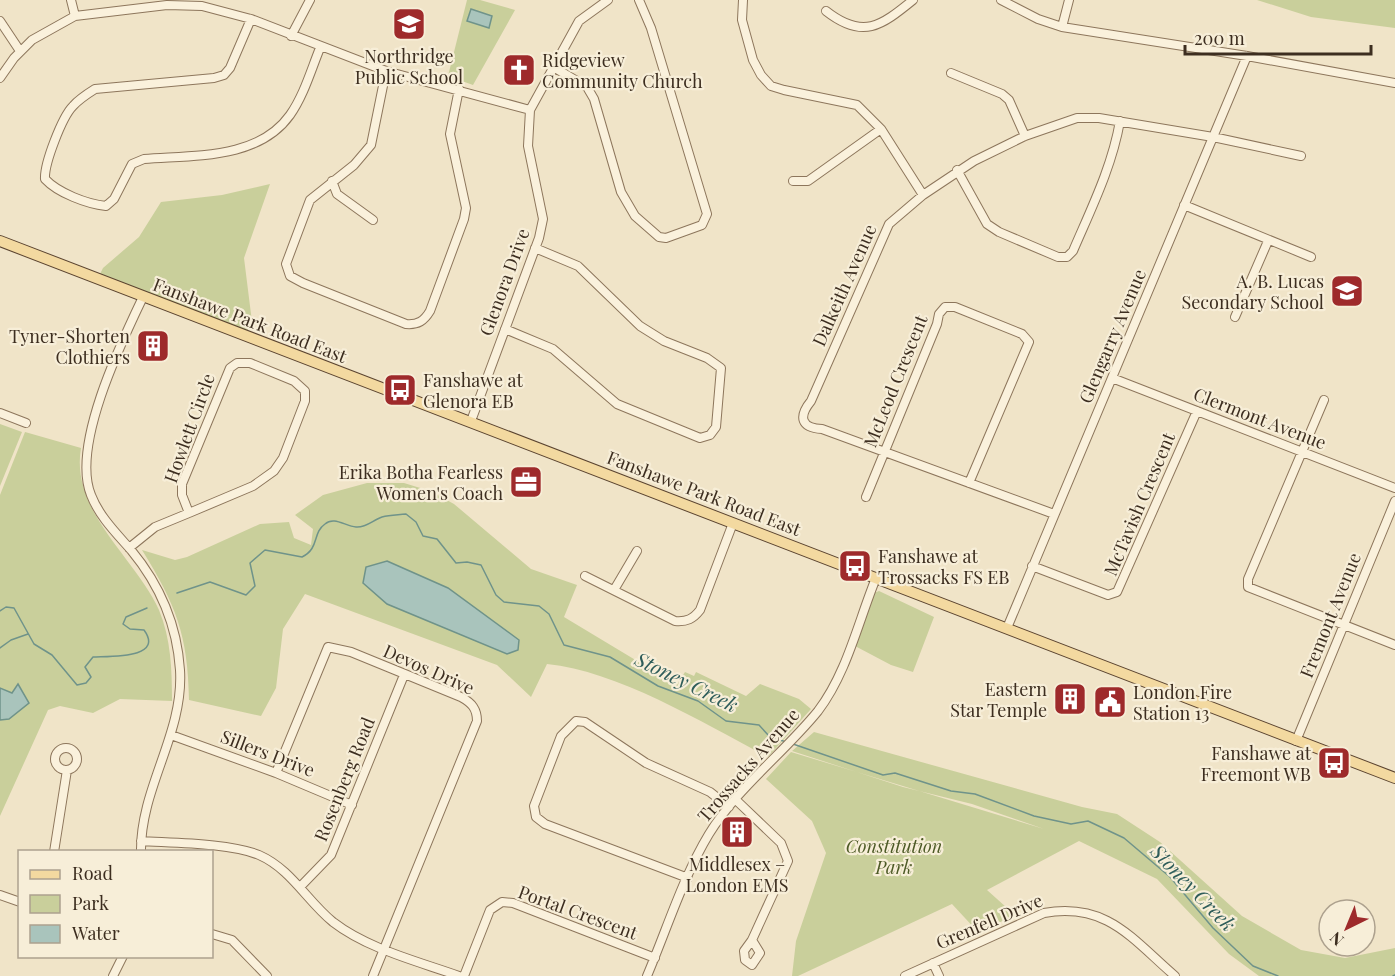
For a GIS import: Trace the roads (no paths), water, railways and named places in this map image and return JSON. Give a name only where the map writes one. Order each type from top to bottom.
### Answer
[{"type":"main road","name":"Fanshawe Park Road East","points":[[0,241],[1395,778]]},
{"type":"street","points":[[71,0],[75,16]]},
{"type":"street","points":[[291,36],[310,0]]},
{"type":"street","name":"Glenora Drive","points":[[471,421],[535,248],[543,219],[542,203],[528,146],[530,110],[579,21],[608,0]]},
{"type":"street","points":[[555,68],[587,87],[594,99],[621,192],[635,216],[659,237],[666,238],[702,225],[707,214],[651,28],[639,0]]},
{"type":"street","points":[[743,0],[742,20],[753,60],[761,75],[771,86],[857,105],[881,129],[894,154],[923,195]]},
{"type":"street","points":[[826,11],[840,22],[867,28],[882,24],[913,0]]},
{"type":"street","points":[[1001,0],[1038,20],[1062,27],[1247,56],[1395,83]]},
{"type":"street","points":[[1062,27],[1069,0]]},
{"type":"street","points":[[0,78],[20,51],[32,40],[75,16],[141,4],[202,6],[251,19],[320,48],[386,71],[530,110]]},
{"type":"street","points":[[251,19],[230,68],[224,75],[214,78],[95,89],[82,97],[64,119],[45,169],[45,180],[55,188],[97,205],[106,206],[114,199],[125,172],[132,164],[144,159],[230,152],[248,147],[276,131],[289,116],[300,98],[320,48]]},
{"type":"street","points":[[0,21],[20,51]]},
{"type":"street","name":"Glengarry Avenue","points":[[1007,628],[1247,56]]},
{"type":"street","points":[[386,71],[371,145],[354,165],[310,200],[286,264],[290,276],[406,324],[415,325],[424,320],[430,311],[464,219],[466,208],[450,134],[459,89]]},
{"type":"street","points":[[951,73],[1002,94],[1009,100],[1025,136]]},
{"type":"street","name":"Dalkeith Avenue","points":[[1054,514],[805,424],[802,416],[889,224],[957,170],[1025,136],[1077,118],[1119,122],[1213,137],[1301,156]]},
{"type":"street","points":[[957,170],[987,224],[1058,257],[1067,257],[1073,251],[1115,150],[1119,122]]},
{"type":"street","points":[[793,181],[808,181],[881,129]]},
{"type":"street","points":[[332,181],[337,194],[373,220]]},
{"type":"street","points":[[1184,205],[1311,257]]},
{"type":"street","points":[[1235,317],[1268,241]]},
{"type":"street","points":[[505,329],[542,342],[553,349],[617,404],[700,438],[710,435],[716,427],[721,368],[707,358],[664,341],[640,326],[578,266],[535,248]]},
{"type":"street","points":[[141,850],[148,796],[171,735],[179,695],[177,641],[169,614],[155,583],[112,528],[90,495],[86,447],[103,393],[143,297]]},
{"type":"street","name":"McLeod Crescent","points":[[866,497],[939,314],[945,307],[955,307],[1023,334],[1029,342],[969,483]]},
{"type":"street","name":"Howlett Circle","points":[[129,548],[155,527],[189,513],[253,486],[274,471],[283,458],[305,401],[305,391],[299,383],[250,363],[237,363],[230,368],[182,484],[182,495],[189,513]]},
{"type":"street","name":"Clermont Avenue","points":[[1112,378],[1395,488]]},
{"type":"street","points":[[1324,400],[1248,579],[1248,587],[1395,645]]},
{"type":"street","name":"McTavish Crescent","points":[[1032,566],[1108,595],[1117,592],[1197,411]]},
{"type":"street","points":[[0,413],[26,423]]},
{"type":"street","name":"Fremont Avenue","points":[[1296,741],[1395,501]]},
{"type":"street","points":[[585,576],[675,621],[684,622],[694,617],[700,610],[734,522]]},
{"type":"street","points":[[614,590],[637,551]]},
{"type":"street","name":"Trossacks Avenue","points":[[647,976],[706,840],[729,807],[818,711],[834,685],[876,578]]},
{"type":"street","name":"Devos Drive","points":[[276,773],[328,647],[351,652],[467,700],[477,713],[477,721],[373,976]]},
{"type":"street","name":"Rosenberg Road","points":[[300,887],[331,855],[404,675]]},
{"type":"street","points":[[688,878],[546,824],[536,816],[534,806],[561,736],[576,721],[585,722],[646,763],[710,792],[729,807]]},
{"type":"street","name":"Sillers Drive","points":[[171,735],[276,773],[352,805]]},
{"type":"street","points":[[54,850],[67,770]]},
{"type":"street","points":[[736,800],[781,843],[788,861],[752,940]]},
{"type":"street","points":[[141,841],[231,848],[258,855],[287,873],[319,909],[341,927],[384,949],[459,976]]},
{"type":"street","points":[[0,895],[18,901]]},
{"type":"street","name":"Portal Crescent","points":[[464,976],[490,910],[502,902],[513,903],[655,958]]},
{"type":"street","name":"Grenfell Drive","points":[[905,976],[1044,913],[1082,910],[1115,924],[1175,976]]},
{"type":"street","points":[[213,934],[232,940],[267,976]]},
{"type":"street","points":[[113,976],[122,958]]},
{"type":"street","points":[[933,963],[939,976]]},
{"type":"water","points":[[471,9],[492,16],[489,28],[467,21]]},
{"type":"water","points":[[387,561],[448,588],[519,640],[518,650],[507,654],[387,604],[363,583],[366,567]]},
{"type":"water","points":[[18,684],[29,703],[9,719],[0,720],[0,688],[12,693]]},
{"type":"waterway","name":"Stoney Creek","points":[[177,593],[210,582],[246,595],[255,586],[250,563],[265,550],[302,557],[314,545],[318,532],[328,522],[336,521],[360,527],[382,517],[406,514],[416,522],[423,536],[437,539],[456,563],[467,562],[481,565],[496,595],[504,602],[539,606],[549,614],[564,645],[610,657],[658,686],[698,701],[726,721],[759,725],[769,736],[786,742]]},
{"type":"waterway","name":"Stoney Creek","points":[[0,611],[6,607],[14,608],[34,644],[52,655],[77,685],[86,683],[91,677],[85,667],[93,657],[132,654],[147,646],[148,639],[144,630],[130,629],[123,624],[126,617],[147,608]]},
{"type":"waterway","points":[[0,648],[11,640],[28,634]]},
{"type":"waterway","name":"Stoney Creek","points":[[793,744],[883,775],[895,773],[951,791],[975,794],[1034,816],[1071,824],[1088,821],[1124,838],[1170,877],[1213,928],[1253,966],[1278,976]]},
{"type":"place","name":"Northridge Public School","points":[[409,24]]},
{"type":"place","name":"Ridgeview Community Church","points":[[519,70]]},
{"type":"place","name":"A. B. Lucas Secondary School","points":[[1347,291]]},
{"type":"place","name":"Tyner-Shorten Clothiers","points":[[153,346]]},
{"type":"place","name":"Fanshawe at Glenora EB","points":[[400,390]]},
{"type":"place","name":"Erika Botha Fearless Women's Coach","points":[[526,482]]},
{"type":"place","name":"Fanshawe at Trossacks FS EB","points":[[855,566]]},
{"type":"place","name":"Eastern Star Temple","points":[[1070,699]]},
{"type":"place","name":"London Fire Station 13","points":[[1110,702]]},
{"type":"place","name":"Fanshawe at Freemont WB","points":[[1334,763]]},
{"type":"place","name":"Middlesex – London EMS","points":[[737,832]]},
{"type":"park label","name":"Constitution Park","points":[[894,856]]}]
